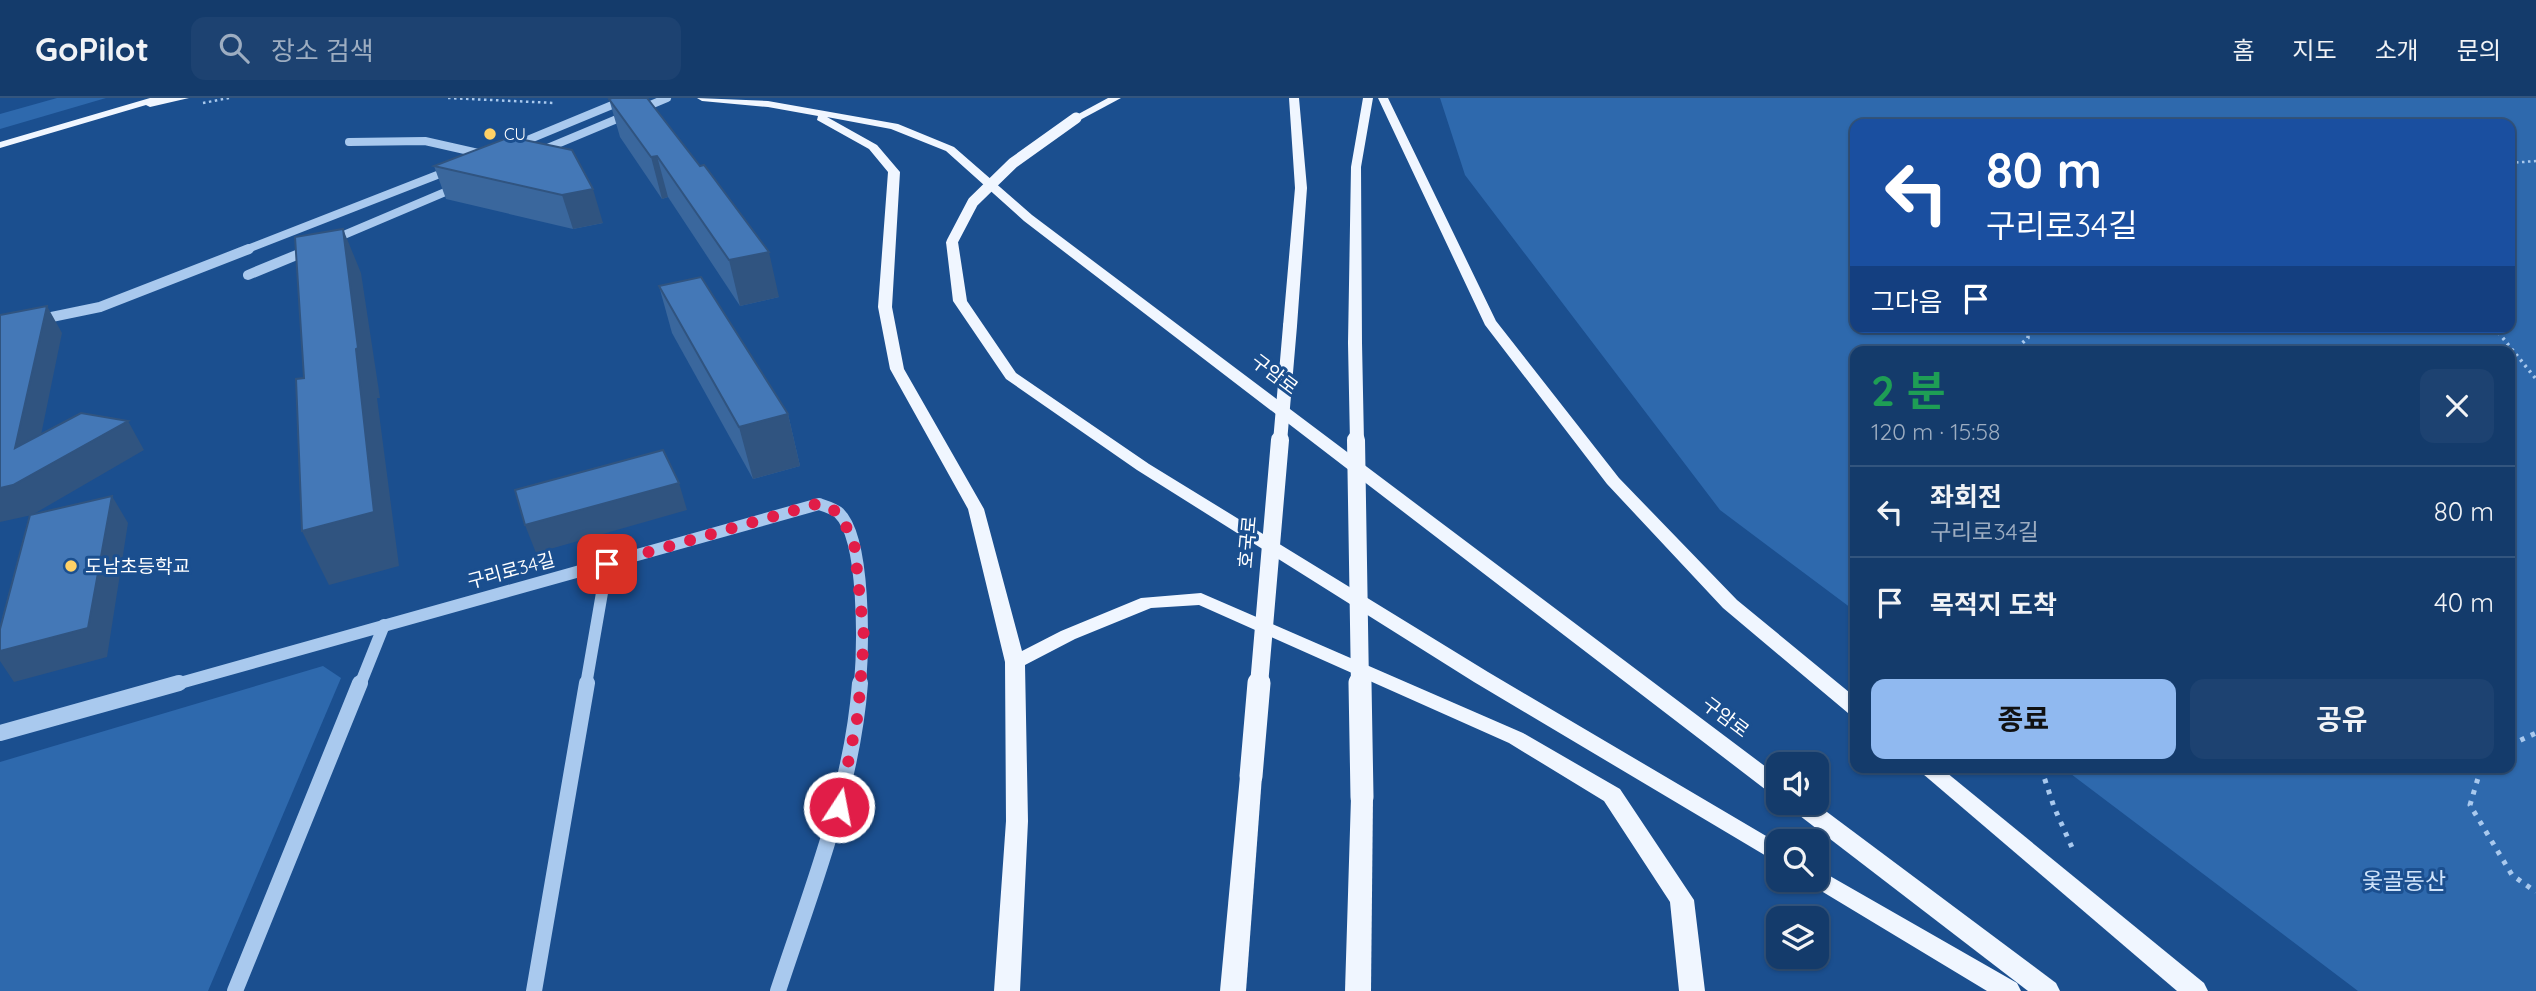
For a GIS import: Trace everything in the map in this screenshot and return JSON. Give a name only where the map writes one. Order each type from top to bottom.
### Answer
[{"type":"main road","points":[[0,145],[161,98]]},
{"type":"main road","points":[[122,109],[184,98]]},
{"type":"main road","name":"구암로","points":[[702,98],[894,125],[950,149],[1028,218],[1766,778]]},
{"type":"main road","points":[[1116,98],[1076,118],[1013,163],[973,202],[952,242],[960,301],[1012,376],[1155,474],[1481,677],[1766,847]]},
{"type":"main road","name":"호국로","points":[[1233,991],[1301,188],[1294,98]]},
{"type":"main road","points":[[1358,991],[1362,797],[1355,343],[1356,167],[1368,98]]},
{"type":"main road","points":[[1383,98],[1490,322],[1523,365],[1613,481],[1730,604],[1850,704]]},
{"type":"main road","points":[[808,111],[873,147],[894,172],[885,307],[897,369],[976,509],[1015,662],[1017,821],[1007,991]]},
{"type":"main road","points":[[1015,662],[1068,635],[1148,602],[1201,599],[1516,738],[1612,795],[1682,900],[1692,991]]},
{"type":"main road","points":[[1933,773],[2195,991]]},
{"type":"main road","points":[[1815,815],[2047,991]]},
{"type":"main road","points":[[1829,885],[2008,991]]},
{"type":"street","points":[[475,160],[629,98]]},
{"type":"street","points":[[529,156],[667,98]]},
{"type":"street","points":[[349,142],[425,141],[488,155]]},
{"type":"street","points":[[29,321],[100,307],[463,165]]},
{"type":"street","points":[[248,275],[465,183]]},
{"type":"street","name":"구리로34길","points":[[0,733],[820,503],[839,513],[854,542],[864,637],[858,714],[839,807],[778,991]]},
{"type":"street","points":[[534,991],[607,564]]},
{"type":"street","points":[[235,991],[384,625]]},
{"type":"path","points":[[448,98],[559,104]]},
{"type":"path","points":[[2515,163],[2536,161]]},
{"type":"path","points":[[2515,353],[2536,379]]},
{"type":"path","points":[[2515,743],[2536,733]]},
{"type":"path","points":[[2042,773],[2076,855]]},
{"type":"path","points":[[2480,773],[2470,805],[2512,875],[2536,892]]},
{"type":"green space","points":[[57,98],[106,98],[0,129],[0,114]]},
{"type":"green space","name":"옻골동산","points":[[1440,98],[2536,98],[2536,991],[2358,991],[2070,773],[2515,773],[2515,346],[1850,346],[1850,607],[1720,510],[1465,175]]},
{"type":"green space","points":[[323,666],[341,678],[208,991],[0,991],[0,762]]},
{"type":"building","points":[[647,98],[700,166],[704,165],[769,252],[729,260],[657,156],[651,157],[609,99]]},
{"type":"building","points":[[510,137],[572,150],[593,189],[562,195],[434,166]]},
{"type":"building","points":[[343,229],[374,512],[302,531],[296,379],[304,378],[295,237]]},
{"type":"building","points":[[701,277],[788,414],[739,427],[659,286]]},
{"type":"building","points":[[47,306],[15,448],[81,413],[128,421],[13,485],[0,488],[0,315]]},
{"type":"building","points":[[663,450],[679,483],[525,525],[515,490]]},
{"type":"building","points":[[112,496],[88,628],[0,651],[0,629],[30,515]]},
{"type":"place","name":"CU","points":[[490,134]]},
{"type":"place","name":"도남초등학교","points":[[71,566]]},
{"type":"route","points":[[607,564],[820,503],[839,513],[854,542],[864,637],[858,714],[839,807]]}]
